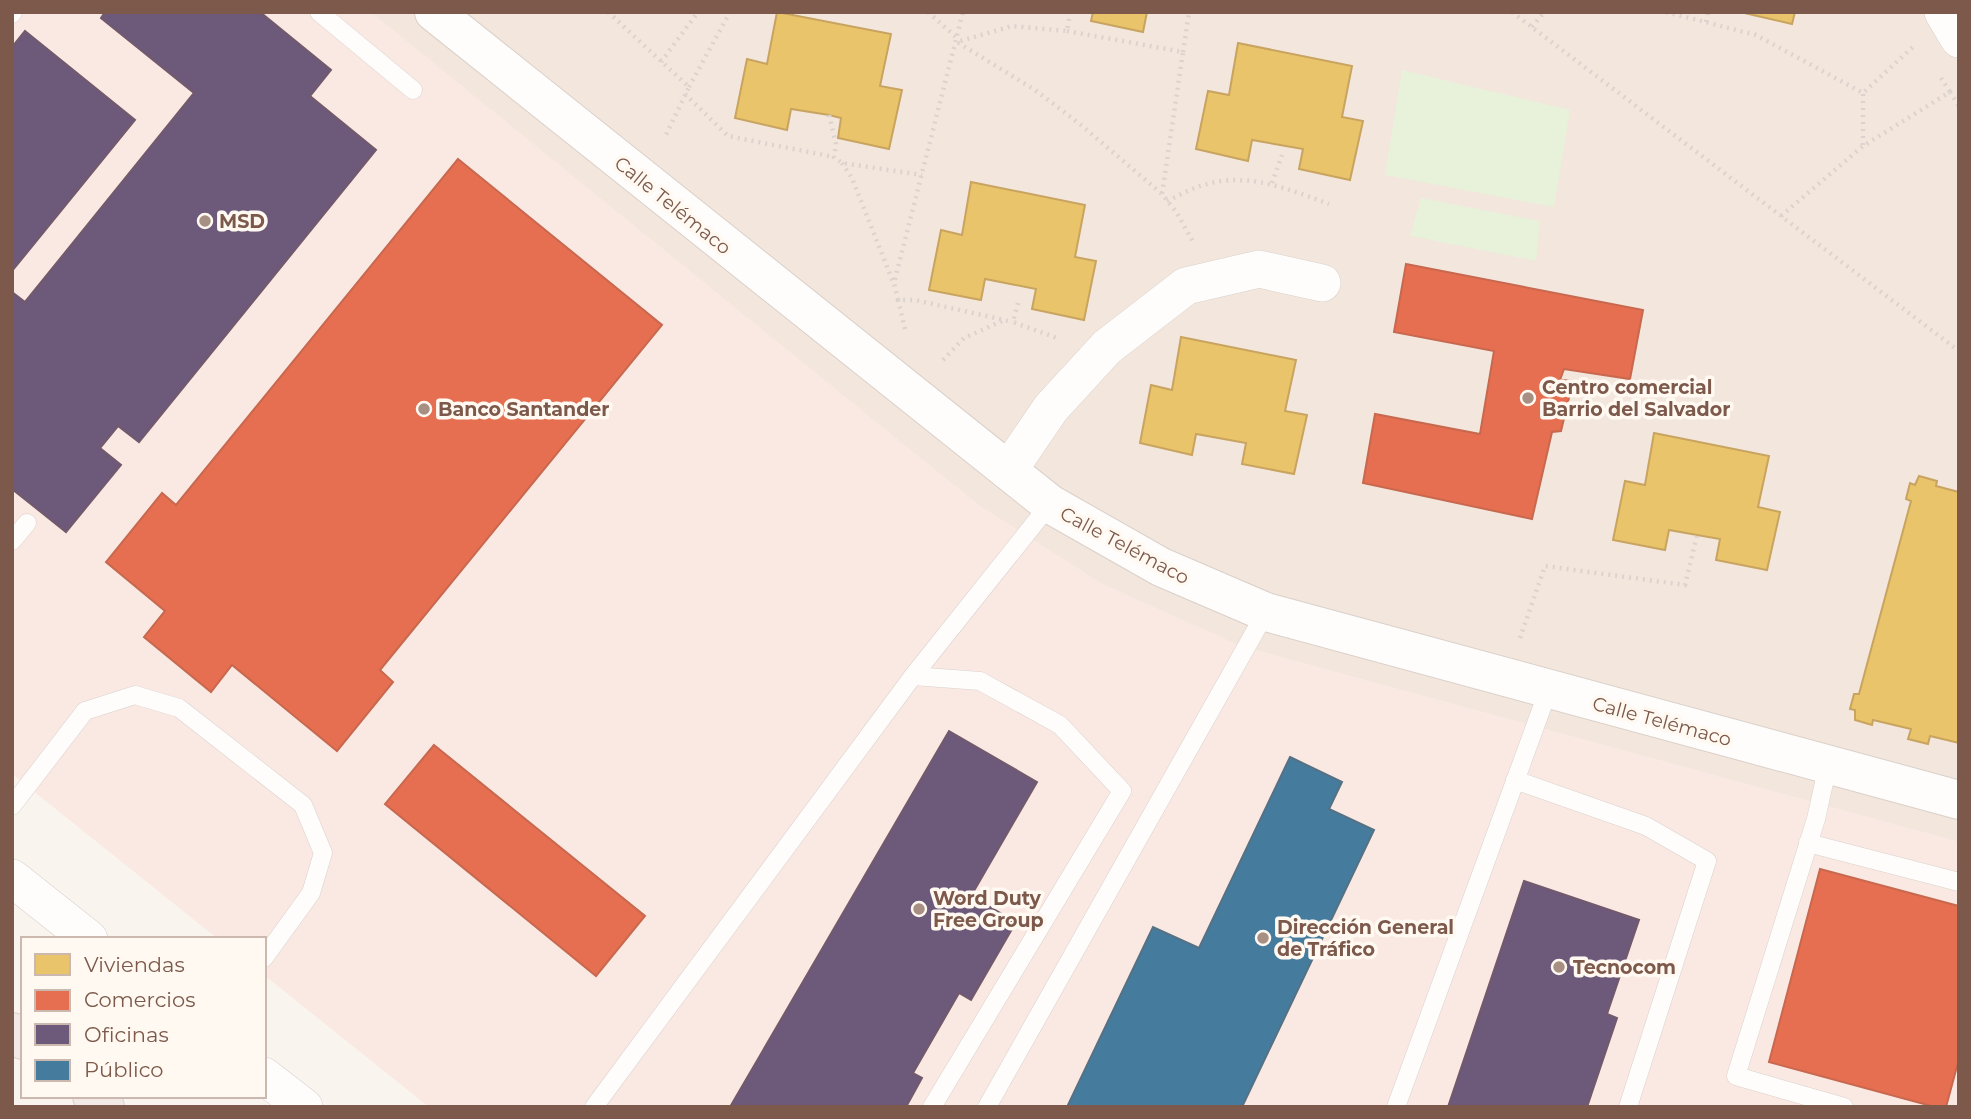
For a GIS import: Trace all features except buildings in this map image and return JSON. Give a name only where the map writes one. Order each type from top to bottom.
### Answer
[{"type":"street","name":"Calle Telémaco","points":[[434,12],[1050,504],[1161,567],[1266,612],[1548,691],[1959,800]]},
{"type":"street","points":[[1943,12],[1959,39]]},
{"type":"street","points":[[1008,471],[1051,408],[1101,354],[1186,286],[1259,269],[1322,283]]},
{"type":"street","points":[[12,878],[86,937]]},
{"type":"street","points":[[266,1078],[304,1107]]},
{"type":"lane","points":[[319,12],[413,90]]},
{"type":"lane","points":[[594,1107],[913,676],[1050,504]]},
{"type":"lane","points":[[12,541],[27,523]]},
{"type":"lane","points":[[987,1107],[1266,612]]},
{"type":"lane","points":[[913,676],[980,681],[1060,725],[1122,791],[932,1107]]},
{"type":"lane","points":[[1396,1107],[1548,691]]},
{"type":"lane","points":[[12,806],[85,711],[135,695],[179,708],[303,805],[323,853],[311,894],[266,955]]},
{"type":"lane","points":[[1828,765],[1808,843],[1736,1076],[1844,1107]]},
{"type":"lane","points":[[1515,780],[1646,826],[1707,861],[1628,1107]]},
{"type":"lane","points":[[1808,843],[1959,882]]},
{"type":"path","points":[[608,12],[690,87]]},
{"type":"path","points":[[661,62],[698,12]]},
{"type":"path","points":[[665,137],[730,12]]},
{"type":"path","points":[[928,12],[957,41],[1035,90],[1162,194],[1177,213],[1213,279]]},
{"type":"path","points":[[894,283],[963,12]]},
{"type":"path","points":[[1067,31],[1070,12]]},
{"type":"path","points":[[1162,194],[1189,12]]},
{"type":"path","points":[[1512,12],[1959,351]]},
{"type":"path","points":[[1532,27],[1544,12]]},
{"type":"path","points":[[1666,12],[1756,35],[1863,93]]},
{"type":"path","points":[[1706,22],[1708,12]]},
{"type":"path","points":[[957,41],[1012,26],[1067,31],[1183,52]]},
{"type":"path","points":[[1863,146],[1863,93],[1916,45]]},
{"type":"path","points":[[1781,216],[1863,146],[1950,92],[1959,106]]},
{"type":"path","points":[[685,94],[728,136],[834,157],[842,163],[852,178],[894,283],[905,329]]},
{"type":"path","points":[[829,115],[836,144],[834,157]]},
{"type":"path","points":[[1272,183],[1282,155]]},
{"type":"path","points":[[842,163],[922,175]]},
{"type":"path","points":[[1167,201],[1208,183],[1241,180],[1272,183],[1329,204]]},
{"type":"path","points":[[898,300],[915,300],[1013,322],[1101,354]]},
{"type":"path","points":[[1013,322],[1018,303]]},
{"type":"path","points":[[943,360],[964,338],[1004,320]]},
{"type":"path","points":[[1506,678],[1545,566],[1685,585],[1697,535]]},
{"type":"shaded area","points":[[12,12],[371,12],[981,507],[1102,584],[1240,646],[1959,842],[1959,1107],[429,1107],[266,977],[266,937],[216,937],[12,774]]},
{"type":"shaded area","points":[[368,12],[1959,12],[1959,842],[1240,646],[1102,584],[981,507]]},
{"type":"green space","points":[[1402,70],[1570,110],[1554,207],[1385,175]]},
{"type":"green space","points":[[1421,198],[1540,221],[1536,261],[1410,236]]},
{"type":"place","name":"MSD","points":[[205,221]]},
{"type":"place","name":"Centro comercial Barrio del Salvador","points":[[1528,398]]},
{"type":"place","name":"Banco Santander","points":[[424,409]]},
{"type":"place","name":"Word Duty Free Group","points":[[919,909]]},
{"type":"place","name":"Dirección General de Tráfico","points":[[1263,938]]},
{"type":"place","name":"Tecnocom","points":[[1559,967]]}]
